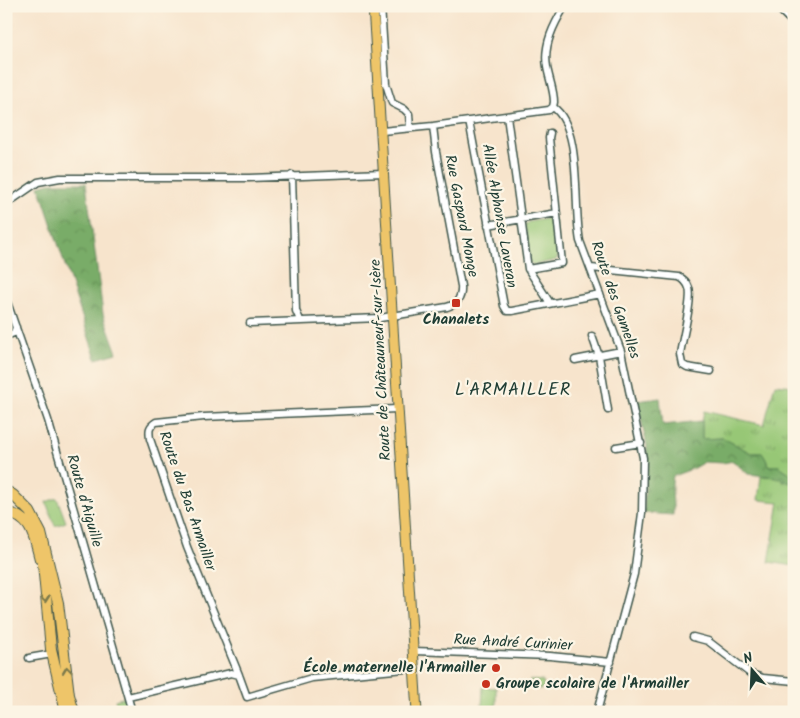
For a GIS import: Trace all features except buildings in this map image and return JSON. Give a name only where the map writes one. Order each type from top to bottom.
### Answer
[{"type":"highway","points":[[6,495],[24,505],[36,521],[41,533],[62,628],[69,695],[74,712]]},
{"type":"highway","points":[[6,495],[22,509],[33,524],[42,553],[52,654],[66,712]]},
{"type":"highway","points":[[6,512],[18,517],[31,529],[42,568]]},
{"type":"main road","name":"Route de Châteauneuf-sur-Isère","points":[[373,6],[417,712]]},
{"type":"street","points":[[381,6],[386,90],[392,103],[409,114],[410,128]]},
{"type":"street","points":[[382,130],[433,126],[545,111],[553,107],[554,98],[547,66],[547,49],[553,28],[565,6]]},
{"type":"street","points":[[776,6],[794,24]]},
{"type":"street","name":"Route des Gamelles","points":[[553,107],[564,118],[572,145],[577,224],[580,241],[621,351],[643,458],[640,532],[634,574],[597,712]]},
{"type":"street","points":[[507,116],[528,270],[550,303]]},
{"type":"street","name":"Allée Alphonse Laveran","points":[[469,121],[502,300],[507,311],[600,294]]},
{"type":"street","name":"Rue Gaspard Monge","points":[[392,316],[447,307],[456,303],[461,296],[461,286],[453,250],[433,126]]},
{"type":"street","points":[[528,270],[562,263],[550,133]]},
{"type":"street","points":[[6,204],[38,182],[60,178],[240,178],[384,173]]},
{"type":"street","points":[[292,175],[296,311],[300,320]]},
{"type":"street","points":[[488,225],[557,214]]},
{"type":"street","points":[[591,268],[679,277],[687,282],[690,294],[680,354],[682,364],[688,367],[711,371]]},
{"type":"street","name":"Route d'Aiguille","points":[[6,299],[48,420],[132,712]]},
{"type":"street","points":[[250,323],[392,316]]},
{"type":"street","points":[[6,336],[14,333],[16,327]]},
{"type":"street","points":[[592,336],[598,356],[608,410]]},
{"type":"street","points":[[575,360],[621,351]]},
{"type":"street","name":"Route du Bas Armailler","points":[[239,675],[229,646],[187,547],[150,439],[150,426],[156,422],[204,417],[397,409]]},
{"type":"street","points":[[616,447],[641,443]]},
{"type":"street","points":[[693,637],[708,640],[751,674],[763,678],[794,682]]},
{"type":"street","name":"Rue André Curinier","points":[[414,651],[550,656],[611,662]]},
{"type":"street","points":[[29,658],[52,654]]},
{"type":"street","points":[[128,697],[231,674],[239,675],[247,697],[312,678],[415,668]]},
{"type":"green space","points":[[50,183],[86,183],[103,314],[117,353],[96,359],[39,186]]},
{"type":"green space","points":[[551,218],[555,221],[559,255],[556,260],[533,265],[530,262],[525,225],[528,222]]},
{"type":"green space","points":[[775,384],[794,386],[794,476],[779,466],[770,466],[762,453],[751,453],[723,438],[702,439],[704,411],[764,425]]},
{"type":"green space","points":[[660,398],[663,425],[702,421],[702,439],[723,438],[751,453],[762,453],[770,466],[779,466],[794,476],[794,484],[776,477],[748,474],[733,461],[723,463],[704,462],[673,476],[673,515],[644,513],[647,446],[637,401]]},
{"type":"green space","points":[[761,476],[776,477],[794,484],[794,566],[769,562],[779,502],[758,500]]},
{"type":"green space","points":[[57,498],[66,522],[55,526],[46,502]]},
{"type":"green space","points":[[530,680],[543,681],[542,689],[530,688]]},
{"type":"green space","points":[[483,687],[496,688],[496,708],[482,708]]},
{"type":"green space","points":[[126,697],[130,712],[119,712],[115,700]]},
{"type":"place","name":"Chanalets","points":[[456,303]]},
{"type":"place","name":"École maternelle l'Armailler","points":[[496,668]]},
{"type":"place","name":"Groupe scolaire de l'Armailler","points":[[486,684]]},
{"type":"district","name":"L'ARMAILLER","points":[[513,390]]}]
